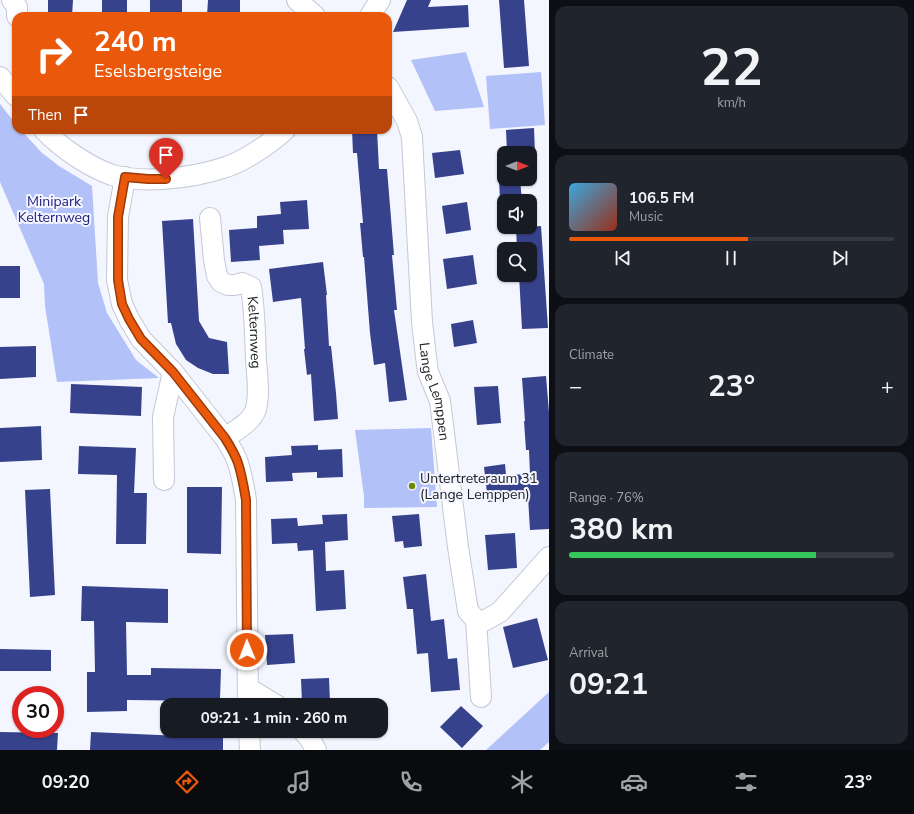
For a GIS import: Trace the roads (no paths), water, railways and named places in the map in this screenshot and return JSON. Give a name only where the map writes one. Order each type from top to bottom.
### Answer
[{"type":"street","points":[[12,0],[17,7],[17,12]]},
{"type":"street","points":[[297,0],[310,12]]},
{"type":"street","points":[[372,12],[380,0]]},
{"type":"street","points":[[0,77],[12,91]]},
{"type":"street","name":"Lange Lemppen","points":[[392,94],[407,121],[412,137],[422,322],[427,365],[428,372],[440,401],[458,547],[468,611],[476,620],[481,697]]},
{"type":"street","points":[[48,134],[69,151],[101,170],[113,175],[148,179],[201,174],[224,168],[243,159],[280,134]]},
{"type":"street","points":[[125,177],[118,217],[118,280],[122,304],[141,339],[173,372],[225,438],[238,463],[242,478],[246,500],[248,697]]},
{"type":"street","name":"Kelternweg","points":[[210,218],[217,276],[221,282],[228,285],[242,283],[251,287],[253,312],[258,393],[256,410],[251,418],[225,438]]},
{"type":"street","points":[[164,480],[163,417],[173,372]]},
{"type":"street","points":[[476,620],[484,621],[500,612],[549,558]]},
{"type":"street","points":[[249,738],[250,750]]},
{"type":"street","points":[[309,738],[316,750]]},
{"type":"place","name":"Untertreteraum 31 (Lange Lemppen)","points":[[412,486]]},
{"type":"park label","name":"Minipark Kelternweg","points":[[54,210]]}]
